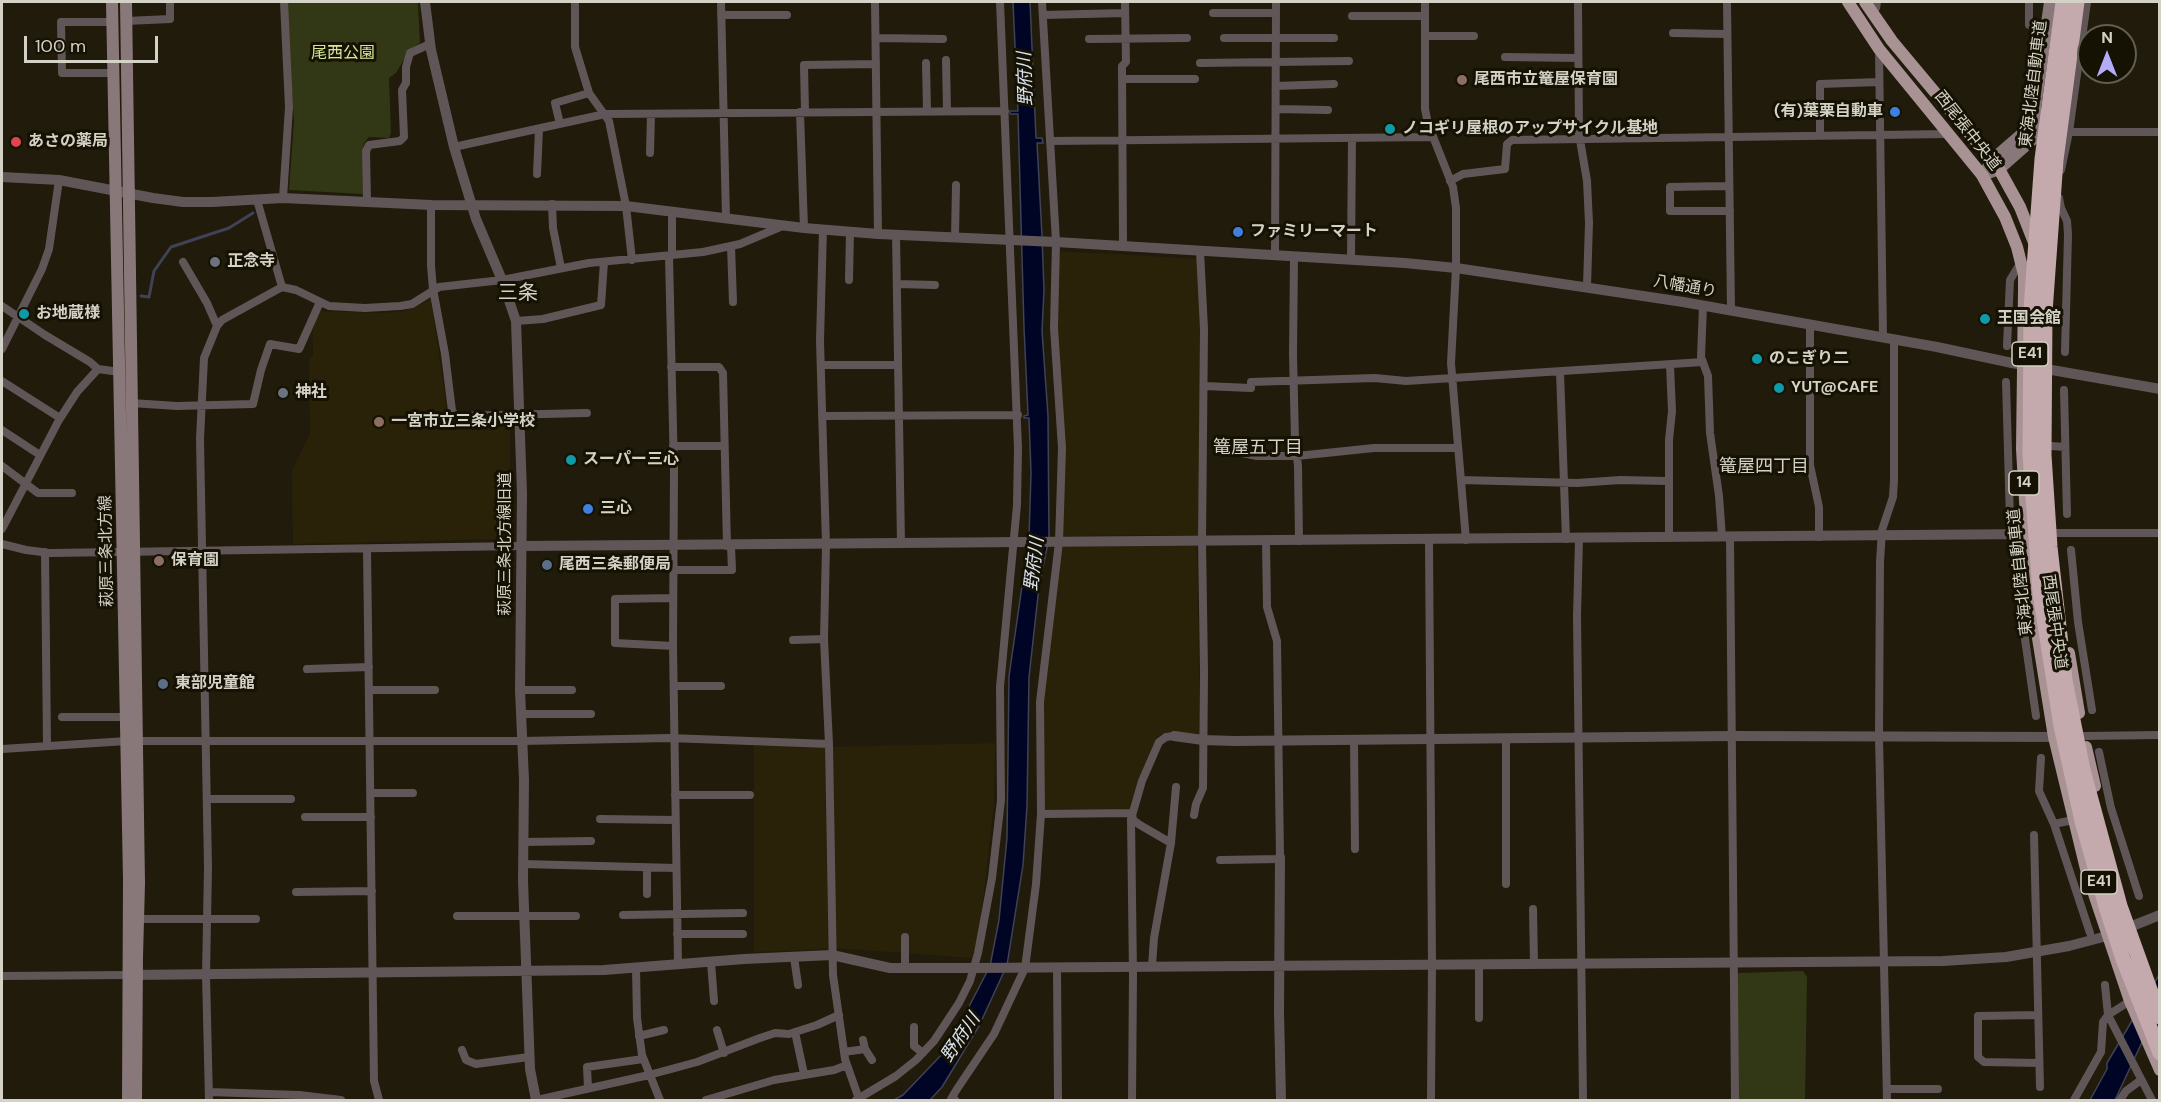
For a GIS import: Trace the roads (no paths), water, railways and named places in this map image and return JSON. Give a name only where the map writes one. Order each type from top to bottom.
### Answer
[{"type":"highway","name":"東海北陸自動車道","points":[[2060,2],[2042,159],[2031,309],[2030,455],[2040,593],[2061,726],[2082,821],[2123,959],[2155,1050]]},
{"type":"highway","name":"東海北陸自動車道","points":[[2076,2],[2056,160],[2045,302],[2044,455],[2050,547],[2064,669],[2083,770],[2120,906],[2160,1017]]},
{"type":"main road","name":"萩原三条北方線","points":[[112,2],[113,73],[122,191],[131,403],[126,717],[131,741],[139,883],[132,975],[128,1101]]},
{"type":"main road","name":"萩原三条北方線","points":[[126,2],[120,372],[128,552],[131,741],[129,879],[136,1101]]},
{"type":"main road","name":"西尾張中央道","points":[[1848,2],[1879,49],[1982,175],[2005,217],[2021,262],[2024,306],[2022,448],[2027,535],[2037,632],[2054,737],[2087,873],[2107,936],[2131,1004],[2155,1050],[2160,1070]]},
{"type":"main road","points":[[1996,165],[2031,122],[2035,108],[2049,2]]},
{"type":"main road","points":[[1982,175],[2033,139],[2040,126],[2060,2]]},
{"type":"main road","name":"西尾張中央道","points":[[1871,5],[1902,53],[1996,165],[2027,223],[2040,264],[2045,297],[2050,369],[2055,533],[2064,623],[2083,736],[2106,810],[2134,926],[2160,999]]},
{"type":"street","points":[[126,21],[170,19],[170,2]]},
{"type":"street","points":[[283,198],[289,107],[284,2]]},
{"type":"street","name":"萩原三条北方線旧道","points":[[425,2],[430,44],[454,147],[471,205],[516,321],[520,414],[520,690],[523,864],[529,1058],[537,1101]]},
{"type":"street","points":[[575,2],[575,47],[588,93],[609,121],[626,206],[632,260]]},
{"type":"street","points":[[721,2],[726,218]]},
{"type":"street","points":[[875,2],[878,234]]},
{"type":"street","points":[[823,229],[821,365],[825,544],[824,639],[829,744],[832,975],[844,1052],[858,1100],[896,1076],[934,1041],[953,1013],[970,981],[985,924],[1001,800],[1000,687],[1017,505],[1018,415],[1000,2]]},
{"type":"street","points":[[955,1101],[951,1099],[994,1034],[1025,968],[1034,913],[1041,814],[1040,702],[1059,542],[1062,448],[1054,328],[1056,242],[1042,2]]},
{"type":"street","points":[[1123,246],[1122,66],[1126,62],[1125,2]]},
{"type":"street","points":[[1275,255],[1276,2]]},
{"type":"street","points":[[1425,2],[1425,109],[1450,182],[1456,208],[1452,378],[1466,540]]},
{"type":"street","points":[[1578,2],[1580,139],[1587,181],[1589,222],[1587,286]]},
{"type":"street","points":[[1727,2],[1731,310]]},
{"type":"street","points":[[2029,2],[2029,25],[2045,27]]},
{"type":"street","points":[[2065,352],[2067,222],[2059,196],[2060,178],[2069,132],[2087,2]]},
{"type":"street","points":[[1213,13],[1276,13]]},
{"type":"street","points":[[1043,15],[1125,14]]},
{"type":"street","points":[[721,15],[786,15]]},
{"type":"street","points":[[1352,16],[1425,16]]},
{"type":"street","points":[[112,22],[62,22],[62,73],[113,73]]},
{"type":"street","points":[[1673,33],[1727,34]]},
{"type":"street","points":[[1425,36],[1474,36]]},
{"type":"street","points":[[876,38],[943,39]]},
{"type":"street","points":[[1089,39],[1187,38]]},
{"type":"street","points":[[1224,38],[1334,38]]},
{"type":"street","points":[[367,202],[366,151],[369,145],[400,141],[404,137],[402,90],[406,83],[406,67],[410,53],[430,44]]},
{"type":"street","points":[[1879,49],[1880,136],[1894,480],[1893,497],[1882,536],[1880,562],[1879,737],[1887,1101]]},
{"type":"street","points":[[1505,57],[1578,58]]},
{"type":"street","points":[[946,60],[947,111]]},
{"type":"street","points":[[1200,63],[1349,61]]},
{"type":"street","points":[[926,63],[927,111]]},
{"type":"street","points":[[804,228],[804,65],[876,64]]},
{"type":"street","points":[[1122,79],[1194,79]]},
{"type":"street","points":[[1820,136],[1820,84],[1880,82]]},
{"type":"street","points":[[1276,86],[1334,84]]},
{"type":"street","points":[[560,124],[555,103],[588,93]]},
{"type":"street","points":[[1820,109],[1880,110]]},
{"type":"street","points":[[1276,110],[1328,110]]},
{"type":"street","points":[[454,147],[605,114],[1005,111]]},
{"type":"street","points":[[650,153],[651,114]]},
{"type":"street","points":[[537,174],[539,129]]},
{"type":"street","points":[[2069,132],[2160,132]]},
{"type":"street","points":[[1450,182],[1463,174],[1505,169],[1507,144],[1512,140],[1950,134]]},
{"type":"street","points":[[1051,141],[1433,137]]},
{"type":"street","points":[[1351,259],[1352,138]]},
{"type":"street","name":"八幡通り","points":[[2,177],[59,180],[183,202],[283,198],[431,205],[626,206],[804,228],[878,234],[1351,259],[1456,268],[1587,286],[1731,310],[2160,389]]},
{"type":"street","points":[[2,349],[42,269],[49,249],[59,180]]},
{"type":"street","points":[[955,237],[956,185]]},
{"type":"street","points":[[1729,186],[1670,187],[1670,211],[1730,211]]},
{"type":"street","points":[[257,200],[282,287]]},
{"type":"street","points":[[552,204],[553,228],[561,268]]},
{"type":"street","points":[[431,205],[433,289],[445,354],[452,411],[456,416],[587,413]]},
{"type":"street","points":[[672,211],[673,646],[678,964]]},
{"type":"street","points":[[341,1101],[299,1095],[209,1096],[201,406],[204,358],[217,326],[222,320],[282,287],[296,290],[329,306],[400,306],[412,304],[439,287],[502,280],[603,262],[671,256],[731,246],[785,225]]},
{"type":"street","points":[[849,280],[850,231]]},
{"type":"street","points":[[896,234],[901,544]]},
{"type":"street","points":[[731,246],[733,302]]},
{"type":"street","points":[[1194,815],[1203,788],[1204,386],[1200,251]]},
{"type":"street","points":[[1294,256],[1294,381],[1299,541]]},
{"type":"street","points":[[183,262],[207,303],[217,326]]},
{"type":"street","points":[[516,321],[543,319],[601,305],[603,262]]},
{"type":"street","points":[[2007,346],[2012,274],[2021,262]]},
{"type":"street","points":[[2040,264],[2067,265]]},
{"type":"street","points":[[897,284],[935,285]]},
{"type":"street","points":[[2009,296],[2024,306]]},
{"type":"street","points":[[131,403],[201,406],[253,404],[270,344],[299,349],[320,302]]},
{"type":"street","points":[[2,306],[98,369],[120,372]]},
{"type":"street","points":[[1703,306],[1700,343],[1708,376],[1710,433],[1726,537],[1732,736],[1735,1101]]},
{"type":"street","points":[[1810,325],[1810,465],[1819,507],[1819,537]]},
{"type":"street","points":[[1204,386],[1251,388],[1251,382],[1375,378],[1406,381],[1703,362]]},
{"type":"street","points":[[821,365],[897,365]]},
{"type":"street","points":[[1669,538],[1668,481],[1672,411],[1670,365]]},
{"type":"street","points":[[671,367],[719,367],[723,373],[724,446],[732,570],[673,570]]},
{"type":"street","points":[[2,530],[60,418],[77,392],[98,369]]},
{"type":"street","points":[[1560,372],[1566,539]]},
{"type":"street","points":[[2,381],[60,418]]},
{"type":"street","points":[[2006,382],[2010,520]]},
{"type":"street","points":[[2064,390],[2067,514]]},
{"type":"street","points":[[822,416],[1018,415]]},
{"type":"street","points":[[2,430],[40,455]]},
{"type":"street","points":[[673,446],[724,446]]},
{"type":"street","points":[[2051,446],[2065,447]]},
{"type":"street","points":[[1242,453],[1257,456],[1297,456],[1374,448],[1458,448]]},
{"type":"street","points":[[2007,448],[2022,448]]},
{"type":"street","points":[[2,466],[38,493],[72,493]]},
{"type":"street","points":[[1461,480],[1565,483],[1620,480],[1668,481]]},
{"type":"street","points":[[2,544],[45,552],[202,552],[674,544],[729,546],[2160,533]]},
{"type":"street","points":[[1579,539],[1577,616],[1583,1101]]},
{"type":"street","points":[[1429,540],[1431,1101]]},
{"type":"street","points":[[1266,542],[1267,607],[1277,642],[1280,740],[1281,1101]]},
{"type":"street","points":[[368,550],[374,1081],[379,1101]]},
{"type":"street","points":[[2071,550],[2078,622],[2092,710]]},
{"type":"street","points":[[45,552],[47,746]]},
{"type":"street","points":[[2013,555],[2036,716]]},
{"type":"street","points":[[673,598],[615,599],[615,643],[673,646]]},
{"type":"street","points":[[2064,623],[2078,622]]},
{"type":"street","points":[[2023,633],[2037,632]]},
{"type":"street","points":[[793,640],[824,639]]},
{"type":"street","points":[[307,669],[369,668]]},
{"type":"street","points":[[674,686],[721,686]]},
{"type":"street","points":[[369,690],[435,690]]},
{"type":"street","points":[[520,690],[572,690]]},
{"type":"street","points":[[521,714],[591,714]]},
{"type":"street","points":[[62,717],[126,717]]},
{"type":"street","points":[[1132,1101],[1132,813],[1142,781],[1159,742],[1166,737],[1203,740],[1280,740],[2160,735]]},
{"type":"street","points":[[2,749],[131,741],[522,741],[675,738],[829,744]]},
{"type":"street","points":[[1506,738],[1506,884]]},
{"type":"street","points":[[1354,739],[1355,849]]},
{"type":"street","points":[[2099,752],[2106,810],[2139,896]]},
{"type":"street","points":[[2041,758],[2039,791],[2054,824],[2090,933]]},
{"type":"street","points":[[1152,966],[1154,938],[1171,843],[1176,787]]},
{"type":"street","points":[[371,793],[413,793]]},
{"type":"street","points":[[675,795],[750,795]]},
{"type":"street","points":[[207,799],[291,799]]},
{"type":"street","points":[[1041,814],[1132,813]]},
{"type":"street","points":[[1132,813],[1133,820],[1171,843]]},
{"type":"street","points":[[305,817],[371,817]]},
{"type":"street","points":[[600,819],[675,820]]},
{"type":"street","points":[[2054,824],[2073,820]]},
{"type":"street","points":[[2034,835],[2040,1087]]},
{"type":"street","points":[[523,842],[591,841]]},
{"type":"street","points":[[1220,860],[1280,858]]},
{"type":"street","points":[[2067,862],[2087,873]]},
{"type":"street","points":[[523,864],[676,868]]},
{"type":"street","points":[[647,868],[647,894]]},
{"type":"street","points":[[296,892],[372,891]]},
{"type":"street","points":[[1533,909],[1534,964]]},
{"type":"street","points":[[622,915],[743,913]]},
{"type":"street","points":[[457,915],[576,915]]},
{"type":"street","points":[[2,976],[527,971],[636,968],[832,955],[890,968],[1974,960],[2037,953],[2107,936],[2160,915]]},
{"type":"street","points":[[138,919],[256,919]]},
{"type":"street","points":[[677,934],[743,934]]},
{"type":"street","points":[[905,937],[905,968]]},
{"type":"street","points":[[794,957],[798,985]]},
{"type":"street","points":[[711,962],[714,1002]]},
{"type":"street","points":[[1479,964],[1479,1018]]},
{"type":"street","points":[[636,968],[639,1036],[643,1059],[660,1101]]},
{"type":"street","points":[[1057,968],[1058,1101]]},
{"type":"street","points":[[2105,985],[2108,1015],[2152,1101]]},
{"type":"street","points":[[2074,1101],[2101,1052],[2102,1025],[2108,1015],[2131,1004]]},
{"type":"street","points":[[537,1101],[649,1075],[724,1053],[776,1033],[795,1032],[839,1015]]},
{"type":"street","points":[[2037,1015],[1978,1016],[1978,1057],[1984,1062],[2039,1063]]},
{"type":"street","points":[[914,1027],[914,1046],[923,1053]]},
{"type":"street","points":[[639,1036],[664,1030]]},
{"type":"street","points":[[717,1030],[724,1053]]},
{"type":"street","points":[[795,1032],[804,1074]]},
{"type":"street","points":[[844,1052],[864,1044],[872,1060]]},
{"type":"street","points":[[462,1050],[466,1060],[476,1064],[529,1058]]},
{"type":"street","points":[[588,1088],[587,1067],[643,1059]]},
{"type":"street","points":[[706,1101],[774,1080],[834,1070],[847,1065]]},
{"type":"street","points":[[2120,1101],[2138,1076]]},
{"type":"street","points":[[1887,1089],[1938,1089]]},
{"type":"water","name":"野府川","points":[[1013,2],[1030,2],[1036,138],[1042,138],[1043,143],[1037,143],[1044,290],[1042,331],[1048,416],[1049,538],[1039,587],[1029,677],[1027,806],[1023,865],[1007,965],[979,1026],[942,1087],[930,1100],[894,1100],[903,1095],[947,1049],[990,966],[999,920],[1007,838],[1009,676],[1029,538],[1031,473],[1029,418],[1024,418],[1028,415],[1018,114],[1010,114],[1010,111],[1018,111]]},
{"type":"water","points":[[2159,975],[2159,1006],[2115,1100],[2090,1100],[2107,1069],[2107,1063]]},
{"type":"waterway","points":[[141,296],[149,297],[154,271],[171,247],[229,228],[253,213]]},
{"type":"place","name":"尾西市立篭屋保育園","points":[[1462,80]]},
{"type":"place","name":"(有)葉栗自動車","points":[[1895,112]]},
{"type":"place","name":"ノコギリ屋根のアップサイクル基地","points":[[1390,129]]},
{"type":"place","name":"あさの薬局","points":[[16,142]]},
{"type":"place","name":"ファミリーマート","points":[[1238,232]]},
{"type":"place","name":"正念寺","points":[[215,262]]},
{"type":"place","name":"お地蔵様","points":[[24,314]]},
{"type":"place","name":"王国会館","points":[[1985,319]]},
{"type":"place","name":"のこぎり二","points":[[1757,359]]},
{"type":"place","name":"YUT@CAFE","points":[[1779,388]]},
{"type":"place","name":"神社","points":[[283,393]]},
{"type":"place","name":"一宮市立三条小学校","points":[[379,422]]},
{"type":"place","name":"スーパー三心","points":[[571,460]]},
{"type":"place","name":"三心","points":[[588,509]]},
{"type":"place","name":"保育園","points":[[159,561]]},
{"type":"place","name":"尾西三条郵便局","points":[[547,565]]},
{"type":"place","name":"東部児童館","points":[[163,684]]},
{"type":"district","name":"三条","points":[[518,294]]},
{"type":"district","name":"篭屋五丁目","points":[[1258,448]]},
{"type":"district","name":"篭屋四丁目","points":[[1764,467]]},
{"type":"park label","name":"尾西公園","points":[[343,54]]}]
